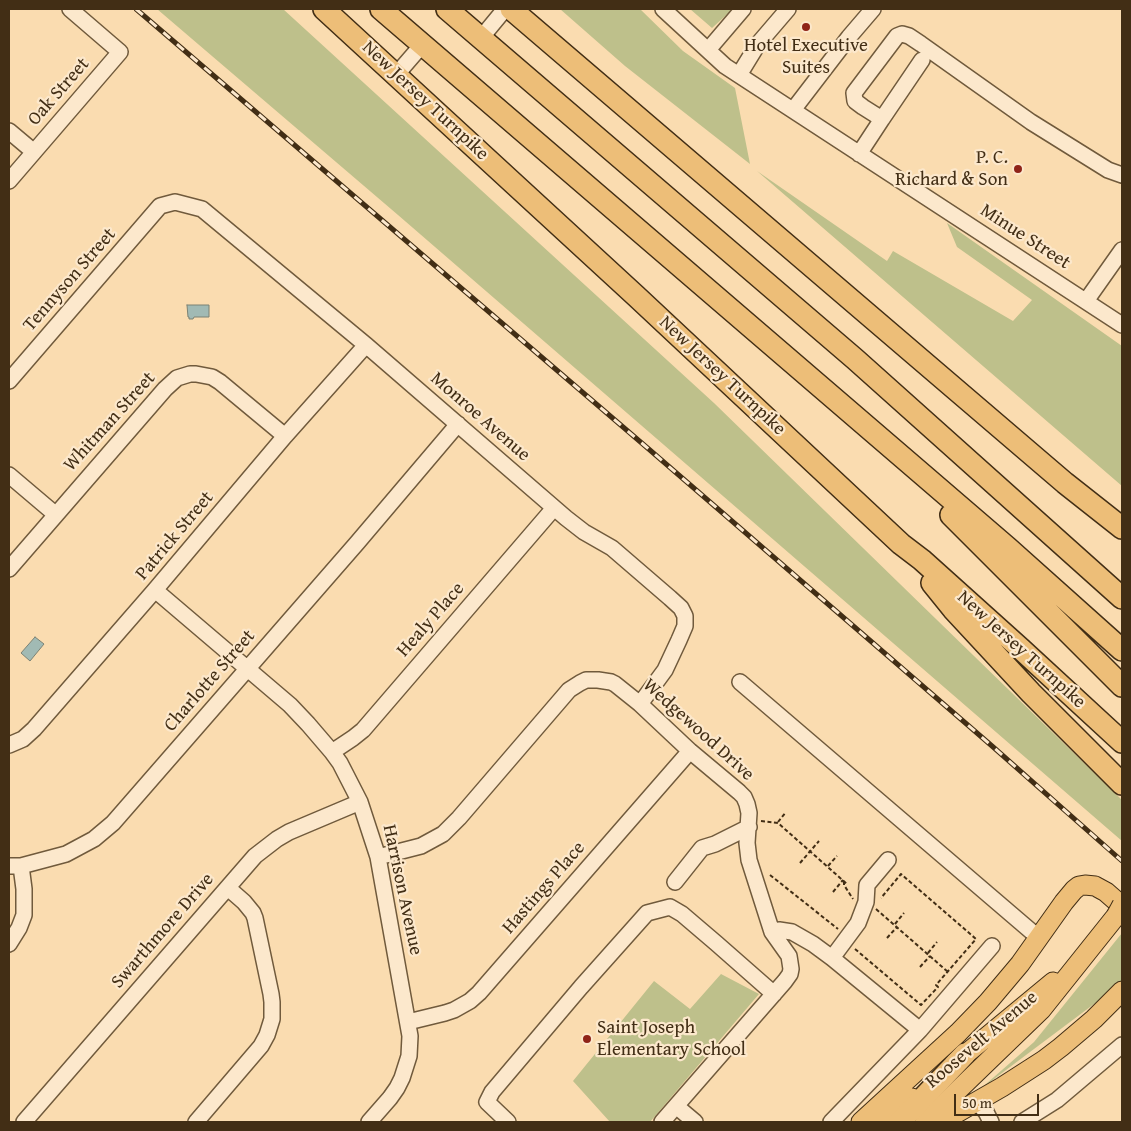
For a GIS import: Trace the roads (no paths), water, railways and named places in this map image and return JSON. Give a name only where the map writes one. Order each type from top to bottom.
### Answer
[{"type":"highway","name":"New Jersey Turnpike","points":[[324,9],[636,296],[901,544],[922,560],[1122,742]]},
{"type":"highway","name":"New Jersey Turnpike","points":[[381,9],[1008,548],[1122,650]]},
{"type":"highway","points":[[447,9],[854,359],[1122,598]]},
{"type":"highway","points":[[511,9],[1050,470],[1122,528]]},
{"type":"highway","points":[[922,474],[950,514],[1122,686]]},
{"type":"highway","points":[[901,544],[953,610],[1037,699],[1122,784]]},
{"type":"highway","points":[[900,1122],[965,1054]]},
{"type":"main road","points":[[861,1122],[972,1020],[1014,971],[1064,902],[1079,886],[1090,884],[1106,892],[1120,909]]},
{"type":"main road","name":"Roosevelt Avenue","points":[[925,1122],[1041,1010],[1120,909]]},
{"type":"main road","name":"Roosevelt Avenue","points":[[883,1122],[1081,958]]},
{"type":"main road","points":[[941,1122],[1025,1073],[1061,1047],[1094,1019],[1122,991]]},
{"type":"street","name":"Oak Street","points":[[9,181],[120,52],[70,9]]},
{"type":"street","points":[[481,38],[505,9]]},
{"type":"street","name":"Minue Street","points":[[663,9],[725,66],[1122,325]]},
{"type":"street","points":[[708,50],[742,9]]},
{"type":"street","points":[[739,74],[758,44],[788,9]]},
{"type":"street","points":[[793,110],[873,9]]},
{"type":"street","points":[[882,119],[855,101],[854,93],[897,36],[902,34],[908,36],[1031,122],[1108,170],[1122,175]]},
{"type":"street","points":[[396,75],[422,45]]},
{"type":"street","points":[[860,154],[922,60]]},
{"type":"street","points":[[9,130],[34,152]]},
{"type":"street","name":"Monroe Avenue","points":[[162,205],[175,202],[202,209],[366,345],[554,508],[584,532],[612,548],[681,608],[685,616],[684,626],[672,656],[665,670],[640,704]]},
{"type":"street","name":"Tennyson Street","points":[[9,381],[162,205]]},
{"type":"street","points":[[1086,301],[1117,268],[1122,250]]},
{"type":"street","name":"Patrick Street","points":[[9,745],[28,736],[285,436],[366,345]]},
{"type":"street","name":"Whitman Street","points":[[9,569],[165,389],[182,376],[202,374],[217,379],[285,436]]},
{"type":"street","name":"Charlotte Street","points":[[9,944],[19,928],[24,915],[24,889],[15,866],[66,854],[103,832],[121,815],[458,424]]},
{"type":"street","points":[[9,475],[56,514]]},
{"type":"street","name":"Healy Place","points":[[332,752],[363,730],[554,508]]},
{"type":"street","name":"Harrison Avenue","points":[[155,590],[290,706],[308,724],[332,752],[360,802],[378,857],[410,1036],[409,1056],[397,1088],[369,1122]]},
{"type":"street","name":"Wedgewood Drive","points":[[378,857],[421,846],[443,834],[459,818],[569,690],[586,680],[598,680],[615,684],[739,792],[747,804],[749,823],[747,850],[749,860],[772,932],[789,956],[790,974],[786,981],[662,1122]]},
{"type":"street","points":[[740,682],[1039,938]]},
{"type":"street","name":"Hastings Place","points":[[408,1022],[454,1010],[470,1001],[479,993],[690,751]]},
{"type":"street","name":"Swarthmore Drive","points":[[24,1122],[255,856],[277,838],[360,802]]},
{"type":"street","points":[[675,882],[702,848],[715,844],[749,823]]},
{"type":"street","points":[[832,958],[858,923],[867,885],[888,860]]},
{"type":"street","points":[[196,1122],[261,1046],[272,1019],[271,994],[255,918],[244,902],[228,888]]},
{"type":"street","points":[[508,1122],[487,1102],[492,1092],[647,913],[670,907],[682,914],[774,994]]},
{"type":"street","points":[[772,932],[779,930],[792,932],[813,944],[920,1030]]},
{"type":"street","points":[[831,1122],[920,1030],[992,946]]},
{"type":"street","points":[[1022,1122],[1058,1100],[1122,1045]]},
{"type":"street","points":[[977,1102],[986,1112],[991,1122]]},
{"type":"street","points":[[676,1106],[694,1122]]},
{"type":"water","points":[[187,305],[209,305],[209,317],[189,319]]},
{"type":"water","points":[[35,637],[44,644],[30,661],[21,653]]},
{"type":"railway","points":[[136,9],[651,451],[1122,861]]},
{"type":"place","name":"Hotel Executive Suites","points":[[806,27]]},
{"type":"place","name":"P. C. Richard & Son","points":[[1018,169]]},
{"type":"place","name":"Saint Joseph Elementary School","points":[[587,1039]]}]
